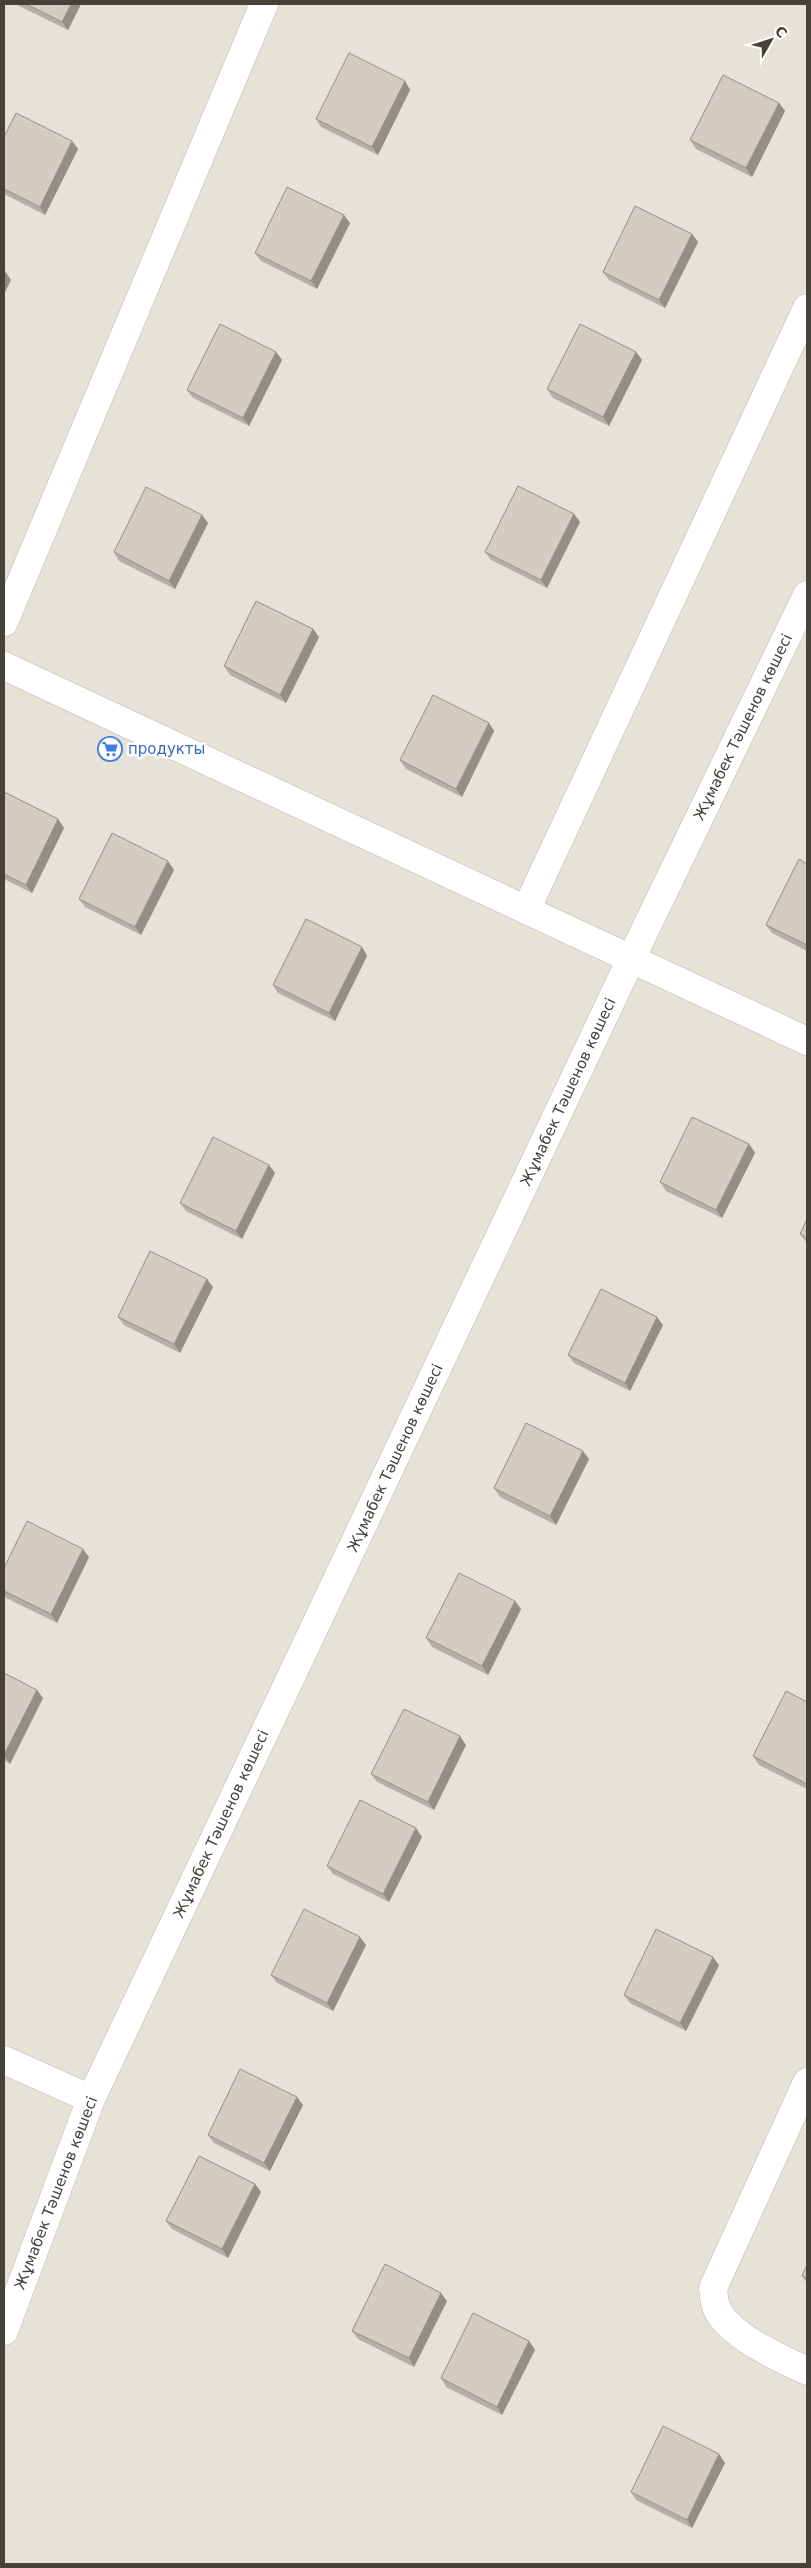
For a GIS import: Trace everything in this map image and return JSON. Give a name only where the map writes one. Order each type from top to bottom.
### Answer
[{"type":"street","points":[[4,622],[264,4]]},
{"type":"street","points":[[526,910],[807,308]]},
{"type":"street","name":"Жұмабек Тәшенов көшесі","points":[[4,2331],[91,2099],[631,959],[807,595]]},
{"type":"street","points":[[4,666],[807,1041]]},
{"type":"street","points":[[4,2060],[91,2099]]},
{"type":"street","points":[[807,2082],[713,2288],[716,2309],[728,2325],[762,2349],[807,2371]]},
{"type":"shaded area","points":[[4,4],[807,4],[807,2564],[4,2564]]},
{"type":"building","points":[[26,4],[71,4],[62,22]]},
{"type":"building","points":[[349,53],[405,81],[372,147],[316,119]]},
{"type":"building","points":[[723,75],[779,103],[746,168],[690,140]]},
{"type":"building","points":[[16,113],[72,141],[40,207],[4,189],[4,137]]},
{"type":"building","points":[[287,187],[344,215],[311,281],[255,253]]},
{"type":"building","points":[[635,206],[692,234],[659,300],[603,272]]},
{"type":"building","points":[[220,324],[276,352],[243,418],[187,390]]},
{"type":"building","points":[[580,324],[636,352],[603,417],[547,389]]},
{"type":"building","points":[[518,486],[574,514],[541,580],[485,552]]},
{"type":"building","points":[[146,487],[202,515],[169,581],[114,552]]},
{"type":"building","points":[[256,601],[313,629],[280,695],[224,666]]},
{"type":"building","points":[[433,695],[489,723],[456,789],[400,760]]},
{"type":"building","points":[[4,792],[58,819],[26,885],[4,874]]},
{"type":"building","points":[[112,833],[168,861],[135,927],[79,899]]},
{"type":"building","points":[[799,859],[807,864],[807,945],[766,925]]},
{"type":"building","points":[[306,919],[362,947],[329,1013],[273,985]]},
{"type":"building","points":[[692,1117],[749,1144],[716,1210],[660,1182]]},
{"type":"building","points":[[213,1137],[269,1165],[236,1231],[180,1203]]},
{"type":"building","points":[[807,1219],[807,1238],[800,1234]]},
{"type":"building","points":[[150,1251],[207,1279],[174,1344],[118,1317]]},
{"type":"building","points":[[601,1289],[657,1317],[625,1383],[568,1355]]},
{"type":"building","points":[[526,1423],[583,1451],[550,1516],[494,1488]]},
{"type":"building","points":[[27,1521],[83,1549],[51,1614],[4,1591],[4,1568]]},
{"type":"building","points":[[459,1573],[515,1601],[482,1666],[426,1638]]},
{"type":"building","points":[[4,1673],[37,1690],[4,1755]]},
{"type":"building","points":[[786,1691],[807,1702],[807,1784],[753,1756]]},
{"type":"building","points":[[404,1709],[460,1736],[428,1802],[371,1774]]},
{"type":"building","points":[[360,1800],[416,1828],[383,1894],[327,1866]]},
{"type":"building","points":[[304,1909],[360,1937],[327,2003],[271,1975]]},
{"type":"building","points":[[656,1929],[713,1957],[680,2023],[624,1995]]},
{"type":"building","points":[[240,2069],[297,2097],[264,2163],[208,2135]]},
{"type":"building","points":[[199,2156],[255,2184],[222,2249],[166,2221]]},
{"type":"building","points":[[385,2264],[441,2293],[409,2358],[352,2331]]},
{"type":"building","points":[[807,2265],[807,2278],[802,2276]]},
{"type":"building","points":[[473,2313],[529,2341],[497,2407],[441,2378]]},
{"type":"building","points":[[663,2426],[719,2454],[687,2520],[631,2492]]},
{"type":"place","name":"продукты","points":[[110,749]]}]
